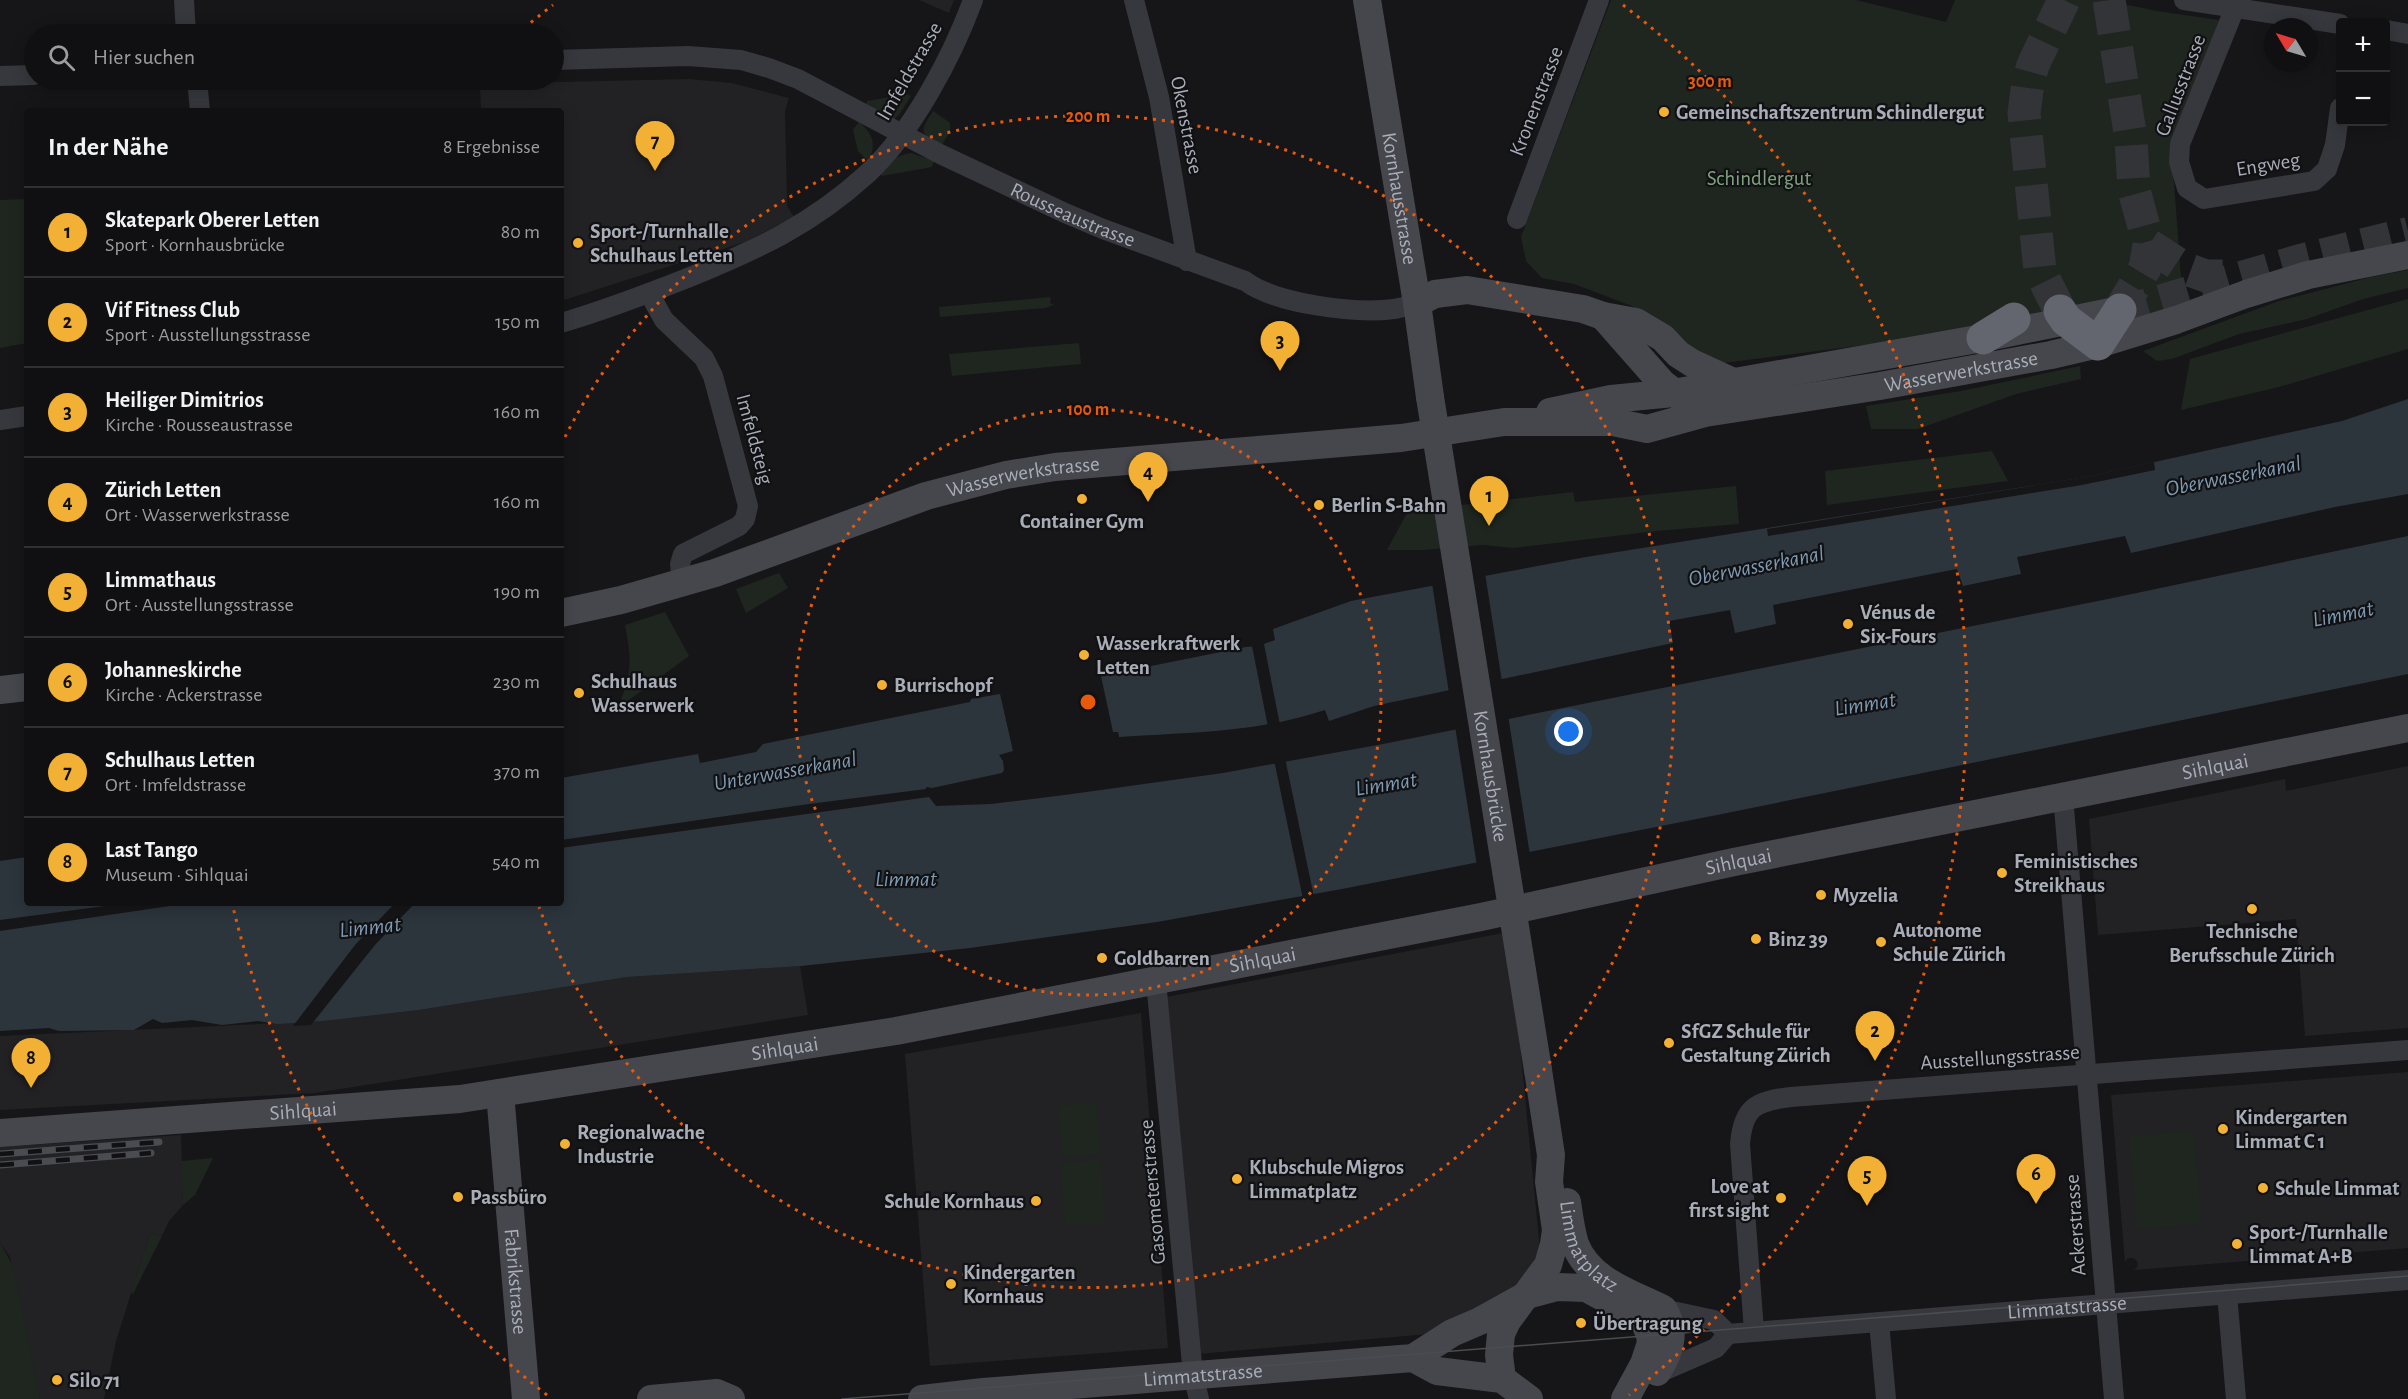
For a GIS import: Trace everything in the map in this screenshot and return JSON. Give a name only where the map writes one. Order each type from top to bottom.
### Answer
[{"type":"highway","points":[[2063,316],[2098,344],[2120,310]]},
{"type":"highway","points":[[1983,338],[2014,319]]},
{"type":"street","points":[[184,0],[185,24]]},
{"type":"street","name":"Imfeldstrasse","points":[[564,322],[617,306],[737,258],[787,234],[830,206],[868,173],[901,134],[928,95],[973,0]]},
{"type":"street","name":"Okenstrasse","points":[[1134,0],[1159,97],[1187,261]]},
{"type":"street","name":"Kornhausstrasse","points":[[1367,0],[1417,303],[1430,397]]},
{"type":"street","name":"Kronenstrasse","points":[[1517,219],[1599,0]]},
{"type":"street","points":[[2184,0],[2237,5],[2336,23]]},
{"type":"street","name":"Gallusstrasse","points":[[2187,188],[2178,162],[2180,144],[2237,5]]},
{"type":"street","points":[[2390,31],[2408,34]]},
{"type":"street","name":"Rousseaustrasse","points":[[564,60],[688,56],[741,60],[798,79],[901,134],[1074,217],[1245,281],[1257,290],[1303,303],[1368,310],[1395,309],[1417,303],[1435,294],[1467,290],[1583,309],[1603,316],[1636,322],[1663,338],[1678,354],[1731,381]]},
{"type":"street","points":[[0,76],[24,75]]},
{"type":"street","points":[[198,90],[200,108]]},
{"type":"street","name":"Engweg","points":[[2187,188],[2204,199],[2314,181],[2327,169],[2335,145],[2338,126]]},
{"type":"street","name":"Wasserwerkstrasse","points":[[1612,410],[1647,429],[1705,413],[1880,386],[2051,355],[2098,344],[2308,275],[2408,255]]},
{"type":"street","name":"Imfeldsteig","points":[[649,293],[664,320],[704,358],[713,376],[739,469],[748,511],[739,526],[683,554],[680,564],[682,584]]},
{"type":"street","name":"Wasserwerkstrasse","points":[[564,612],[682,584],[926,496],[1006,475],[1055,468],[1401,438],[1504,422],[1612,410],[1673,393],[1731,381],[1983,338],[2063,316],[2093,317],[2120,310]]},
{"type":"street","points":[[1603,316],[1673,393],[1705,413]]},
{"type":"street","points":[[1612,410],[1631,372],[1624,340]]},
{"type":"street","points":[[1673,393],[1680,375],[1678,354]]},
{"type":"street","name":"Kornhausbrücke","points":[[1430,397],[1551,1155]]},
{"type":"street","points":[[0,420],[24,416]]},
{"type":"street","points":[[0,690],[24,687]]},
{"type":"street","name":"Sihlquai","points":[[0,1133],[453,1100],[896,1031],[1489,915],[1734,862],[2408,728]]},
{"type":"street","name":"Ackerstrasse","points":[[2063,796],[2114,1399]]},
{"type":"street","name":"Gasometerstrasse","points":[[1156,981],[1196,1387]]},
{"type":"street","name":"Ausstellungsstrasse","points":[[1754,1331],[1740,1144],[1741,1127],[1747,1114],[1760,1102],[1791,1097],[2408,1050]]},
{"type":"street","name":"Fabrikstrasse","points":[[500,1093],[526,1399]]},
{"type":"street","name":"Limmatplatz","points":[[1502,1379],[1498,1355],[1501,1334],[1507,1321],[1548,1265],[1554,1244],[1556,1230],[1549,1182],[1551,1155]]},
{"type":"street","name":"Limmatplatz","points":[[1551,1155],[1562,1174],[1575,1244],[1597,1275],[1663,1309],[1714,1320],[1728,1334],[1716,1348],[1655,1374]]},
{"type":"street","name":"Limmatstrasse","points":[[1728,1334],[2408,1280]]},
{"type":"street","name":"Limmatplatz","points":[[1413,1358],[1452,1333],[1480,1321],[1527,1295],[1557,1287],[1586,1288],[1641,1319],[1650,1335],[1651,1343],[1644,1364],[1626,1398]]},
{"type":"street","points":[[2227,1294],[2236,1399]]},
{"type":"street","name":"Limmatplatz","points":[[1626,1398],[1655,1374],[1665,1360],[1670,1341],[1671,1323],[1663,1309]]},
{"type":"street","points":[[1879,1322],[1886,1399]]},
{"type":"street","points":[[1413,1358],[1437,1371],[1502,1379],[1529,1399]]},
{"type":"street","name":"Limmatstrasse","points":[[922,1399],[1196,1387],[1413,1358]]},
{"type":"street","points":[[651,1399],[717,1393],[731,1399]]},
{"type":"shaded area","points":[[919,0],[954,0],[949,13]]},
{"type":"shaded area","points":[[689,79],[732,83],[789,98],[785,111],[787,206],[794,217],[745,242],[564,300],[564,108],[481,108],[480,90],[564,90],[564,82]]},
{"type":"shaded area","name":"Technische Berufsschule Zürich","points":[[2408,766],[2408,1028],[2305,1036],[2296,919],[2098,935],[2089,819],[2285,779],[2286,791]]},
{"type":"shaded area","points":[[1509,932],[1540,1250],[1520,1284],[1440,1333],[1198,1354],[1166,997]]},
{"type":"shaded area","points":[[800,966],[808,1015],[315,1093],[0,1110],[0,1036],[324,1021],[419,1010],[627,977]]},
{"type":"shaded area","name":"Schule Kornhaus","points":[[1141,1013],[1168,1348],[930,1366],[905,1054]]},
{"type":"shaded area","name":"Schule Limmat","points":[[2408,1072],[2408,1248],[2134,1270],[2138,1266],[2137,1261],[2128,1258],[2125,1262],[2111,1095]]},
{"type":"shaded area","points":[[181,1135],[183,1205],[169,1221],[162,1236],[150,1233],[116,1341],[104,1399],[40,1399],[10,1257],[0,1243],[0,1147]]},
{"type":"green space","name":"Schindlergut","points":[[1611,0],[1856,0],[1946,22],[1955,0],[2104,0],[2219,20],[2172,155],[2184,318],[1928,337],[1723,363],[1699,354],[1632,306],[1574,284],[1542,278],[1526,261],[1521,237]]},
{"type":"green space","points":[[907,94],[911,96],[894,119],[864,109],[867,101]]},
{"type":"green space","points":[[933,111],[950,123],[950,131],[942,145],[929,138],[924,132],[925,124]]},
{"type":"green space","points":[[859,122],[868,131],[872,140],[873,145],[868,161],[858,151],[853,130]]},
{"type":"green space","points":[[911,153],[934,161],[932,167],[882,176],[879,173],[901,155]]},
{"type":"green space","points":[[24,199],[24,344],[0,348],[0,200]]},
{"type":"green space","points":[[2408,270],[2408,288],[2363,299],[2307,319],[2239,334],[2172,359],[2157,361],[2143,351],[2279,301],[2371,277]]},
{"type":"green space","points":[[1051,297],[1050,303],[1054,305],[1045,308],[940,317],[939,307]]},
{"type":"green space","points":[[2408,299],[2408,349],[2279,387],[2181,410],[2190,359]]},
{"type":"green space","points":[[1079,343],[1081,364],[952,376],[949,354]]},
{"type":"green space","points":[[2080,366],[2081,379],[2016,394],[1918,429],[1871,429],[1866,406],[1961,391]]},
{"type":"green space","points":[[1992,451],[2008,481],[1827,505],[1825,471]]},
{"type":"green space","points":[[1736,486],[1739,524],[1514,548],[1483,545],[1423,550],[1387,550],[1408,511],[1573,492],[1575,502]]},
{"type":"green space","points":[[779,573],[788,588],[746,613],[736,589]]},
{"type":"green space","points":[[665,612],[689,656],[618,708],[629,667],[629,648],[625,625]]},
{"type":"green space","points":[[1097,1103],[1100,1154],[1062,1157],[1058,1106]]},
{"type":"green space","points":[[2194,1131],[2202,1224],[2137,1229],[2129,1136]]},
{"type":"green space","points":[[213,1158],[195,1195],[183,1205],[181,1161]]},
{"type":"green space","points":[[1101,1160],[1105,1223],[1065,1226],[1060,1163]]},
{"type":"green space","points":[[150,1233],[162,1236],[133,1294],[131,1293]]},
{"type":"green space","points":[[0,1243],[13,1266],[40,1399],[0,1399]]},
{"type":"water","name":"Limmat","points":[[2408,399],[2408,494],[2335,507],[2131,553],[2125,536],[2017,557],[2021,574],[1963,586],[1957,569],[1773,605],[1776,624],[1735,633],[1730,610],[1669,621],[1673,643],[1374,706],[1329,721],[1325,710],[1299,718],[1223,730],[1119,737],[1118,732],[1113,732],[1101,676],[1264,644],[1275,640],[1273,629],[1351,601],[1586,557],[2086,477],[2342,421]]},
{"type":"water","name":"Limmat","points":[[2408,536],[2408,674],[1722,814],[1342,889],[1157,922],[970,948],[801,966],[627,977],[419,1010],[324,1021],[277,1024],[258,1021],[222,1025],[192,1020],[162,1023],[153,1019],[134,1030],[59,1031],[49,1028],[0,1031],[0,931],[170,906],[564,906],[564,848],[929,797],[936,806],[991,804],[1223,773],[1383,744],[2108,599]]},
{"type":"water","name":"Unterwasserkanal","points":[[1000,694],[1013,751],[999,755],[1003,761],[1002,773],[932,788],[926,787],[926,789],[564,840],[564,777],[698,754],[700,763],[756,752],[763,744],[970,702],[971,699]]},
{"type":"water","points":[[24,857],[24,906],[105,906],[0,920],[0,861]]},
{"type":"pier","points":[[2154,462],[2155,470],[2082,485],[1768,536],[1767,529],[2086,477]]},
{"type":"pier","points":[[1485,573],[1502,682],[1449,693],[1432,583]]},
{"type":"pier","points":[[1264,644],[1280,725],[1268,727],[1252,646]]},
{"type":"pier","points":[[1508,715],[1530,855],[1477,866],[1455,726]]},
{"type":"pier","points":[[1285,758],[1314,897],[1303,899],[1274,760]]},
{"type":"pier","points":[[392,906],[412,906],[375,945],[311,1025],[293,1026],[355,945]]},
{"type":"tunnel","points":[[2060,311],[2040,271],[2024,113],[2033,65],[2064,0]]},
{"type":"tunnel","points":[[2109,0],[2131,139],[2134,190],[2149,245],[2145,268],[2120,310]]},
{"type":"tunnel","points":[[2120,310],[2300,258],[2408,231]]},
{"type":"tunnel","points":[[2149,245],[2184,268],[2206,276],[2238,276]]},
{"type":"tram line","points":[[842,1399],[2408,1276]]},
{"type":"railway","points":[[0,1154],[159,1142]]},
{"type":"railway","points":[[0,1165],[151,1153]]},
{"type":"place","name":"Gemeinschaftszentrum Schindlergut","points":[[1664,112]]},
{"type":"place","name":"Schulhaus Letten","points":[[655,171]]},
{"type":"place","name":"Sport-/Turnhalle Schulhaus Letten","points":[[578,243]]},
{"type":"place","name":"Heiliger Dimitrios","points":[[1280,371]]},
{"type":"place","name":"Container Gym","points":[[1082,499]]},
{"type":"place","name":"Zürich Letten","points":[[1148,502]]},
{"type":"place","name":"Berlin S-Bahn","points":[[1319,505]]},
{"type":"place","name":"Skatepark Oberer Letten","points":[[1489,526]]},
{"type":"place","name":"Vénus de Six-Fours","points":[[1848,624]]},
{"type":"place","name":"Wasserkraftwerk Letten","points":[[1084,655]]},
{"type":"place","name":"Burrischopf","points":[[882,685]]},
{"type":"place","name":"Schulhaus Wasserwerk","points":[[579,693]]},
{"type":"place","name":"Feministisches Streikhaus","points":[[2002,873]]},
{"type":"place","name":"Myzelia","points":[[1821,895]]},
{"type":"place","name":"Technische Berufsschule Zürich","points":[[2252,909]]},
{"type":"place","name":"Binz 39","points":[[1756,939]]},
{"type":"place","name":"Autonome Schule Zürich","points":[[1881,942]]},
{"type":"place","name":"Goldbarren","points":[[1102,958]]},
{"type":"place","name":"SfGZ Schule für Gestaltung Zürich","points":[[1669,1043]]},
{"type":"place","name":"Vif Fitness Club","points":[[1875,1061]]},
{"type":"place","name":"Last Tango","points":[[31,1088]]},
{"type":"place","name":"Kindergarten Limmat C 1","points":[[2223,1129]]},
{"type":"place","name":"Regionalwache Industrie","points":[[565,1144]]},
{"type":"place","name":"Klubschule Migros Limmatplatz","points":[[1237,1179]]},
{"type":"place","name":"Schule Limmat","points":[[2263,1188]]},
{"type":"place","name":"Passbüro","points":[[458,1197]]},
{"type":"place","name":"Love at first sight","points":[[1781,1198]]},
{"type":"place","name":"Schule Kornhaus","points":[[1036,1201]]},
{"type":"place","name":"Johanneskirche","points":[[2036,1204]]},
{"type":"place","name":"Limmathaus","points":[[1867,1206]]},
{"type":"place","name":"Sport-/Turnhalle Limmat A+B","points":[[2237,1244]]},
{"type":"place","name":"Kindergarten Kornhaus","points":[[951,1284]]},
{"type":"place","name":"Übertragung","points":[[1581,1323]]},
{"type":"place","name":"Silo 71","points":[[57,1380]]},
{"type":"water label","name":"Oberwasserkanal","points":[[2233,475]]},
{"type":"water label","name":"Oberwasserkanal","points":[[1756,565]]}]
